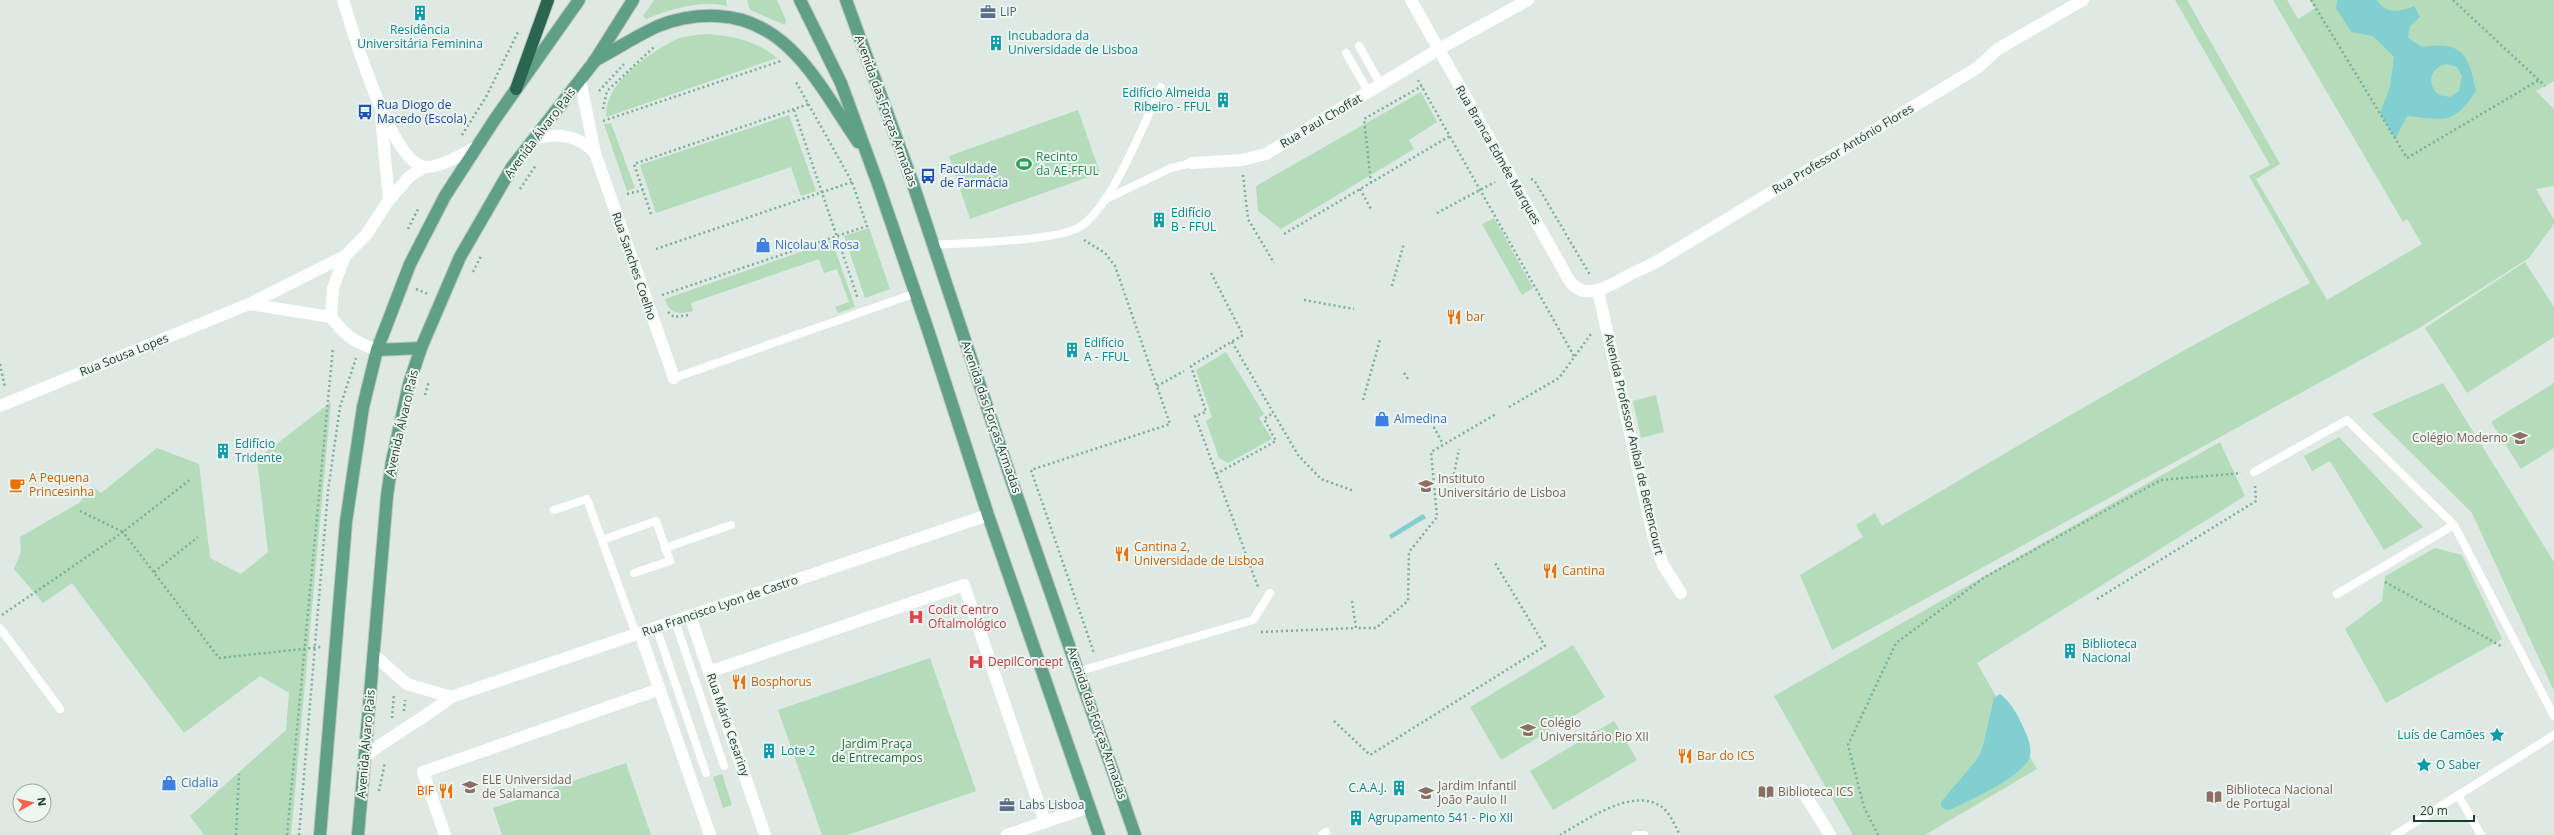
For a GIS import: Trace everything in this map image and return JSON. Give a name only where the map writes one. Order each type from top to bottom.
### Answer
[{"type":"highway","points":[[516,88],[548,0]]},
{"type":"main road","points":[[320,835],[346,522],[358,433],[377,350],[410,264],[433,218],[476,147],[579,0]]},
{"type":"main road","name":"Avenida Álvaro Pais","points":[[358,835],[392,461],[409,384],[421,348],[460,257],[512,167],[594,62],[633,0]]},
{"type":"main road","points":[[800,0],[841,83],[867,154],[916,293],[988,515],[1099,835]]},
{"type":"main road","name":"Avenida das Forças Armadas","points":[[846,0],[933,245],[1011,479],[1080,671],[1135,835]]},
{"type":"main road","points":[[854,0],[856,26]]},
{"type":"main road","points":[[594,62],[658,26],[690,16],[730,16],[754,23],[766,28],[795,51],[812,72],[867,154]]},
{"type":"main road","points":[[377,350],[421,348]]},
{"type":"street","points":[[342,0],[380,107],[397,142],[408,157],[424,167],[437,165],[476,147]]},
{"type":"street","name":"Rua Branca Edmée Marques","points":[[1411,0],[1572,285],[1583,291],[1598,291]]},
{"type":"street","name":"Rua Paul Choffat","points":[[1192,163],[1242,160],[1266,154],[1369,93],[1411,66],[1528,0]]},
{"type":"street","name":"Rua Professor António Flores","points":[[1598,291],[1656,262],[1977,68],[1998,49],[2083,0]]},
{"type":"street","name":"Rua Sanches Coelho","points":[[580,80],[595,153],[674,378]]},
{"type":"street","points":[[380,107],[389,200]]},
{"type":"street","points":[[534,139],[548,135],[574,137],[586,144],[595,153]]},
{"type":"street","name":"Rua Sousa Lopes","points":[[4,404],[249,304],[345,256],[366,234],[389,200],[409,177],[424,167]]},
{"type":"street","points":[[345,256],[333,288],[331,317],[344,335],[360,344],[377,350]]},
{"type":"street","name":"Avenida Professor Aníbal de Bettencourt","points":[[1598,291],[1654,539],[1666,569],[1681,593]]},
{"type":"street","points":[[249,304],[331,317]]},
{"type":"street","name":"Rua Francisco Lyon de Castro","points":[[366,756],[390,736],[425,718],[451,697],[988,515]]},
{"type":"street","points":[[709,672],[964,585],[1045,822]]},
{"type":"street","name":"Rua Mário Cesariny","points":[[690,616],[765,835]]},
{"type":"street","points":[[638,634],[660,689],[710,835]]},
{"type":"street","points":[[374,655],[406,684],[451,697]]},
{"type":"street","points":[[445,835],[423,772],[660,689]]},
{"type":"street","points":[[1802,790],[1830,835]]},
{"type":"street","points":[[1007,835],[1089,807]]},
{"type":"lane","points":[[1359,46],[1381,85]]},
{"type":"lane","points":[[1346,53],[1369,93]]},
{"type":"lane","points":[[933,245],[1047,236],[1070,231],[1085,223],[1103,200],[1123,169],[1161,87]]},
{"type":"lane","points":[[1103,200],[1176,166],[1192,163]]},
{"type":"lane","points":[[674,378],[916,293]]},
{"type":"lane","points":[[2254,472],[2347,420],[2454,525],[2554,716]]},
{"type":"lane","points":[[554,510],[587,499],[638,634]]},
{"type":"lane","points":[[602,540],[656,521],[670,561],[634,573]]},
{"type":"lane","points":[[2337,594],[2454,525]]},
{"type":"lane","points":[[665,548],[731,526]]},
{"type":"lane","points":[[1080,671],[1253,620],[1270,593]]},
{"type":"lane","name":"Rua Mário Cesariny","points":[[674,621],[724,766]]},
{"type":"lane","points":[[656,627],[706,773]]},
{"type":"lane","points":[[0,628],[60,708]]},
{"type":"lane","points":[[2395,835],[2554,735]]},
{"type":"lane","points":[[2458,795],[2481,835]]},
{"type":"lane","points":[[1636,835],[1643,833],[1644,835]]},
{"type":"path","points":[[2311,0],[2407,158],[2539,80]]},
{"type":"path","points":[[2453,0],[2545,86]]},
{"type":"path","points":[[604,128],[603,122],[607,91],[659,43]]},
{"type":"path","points":[[646,48],[652,44]]},
{"type":"path","points":[[603,122],[782,59],[787,67]]},
{"type":"path","points":[[585,106],[628,60]]},
{"type":"path","points":[[1411,66],[1574,356]]},
{"type":"path","points":[[663,301],[661,296],[867,226],[852,182],[794,79]]},
{"type":"path","points":[[1371,183],[1364,119],[1422,86]]},
{"type":"path","points":[[651,214],[634,164],[809,104]]},
{"type":"path","points":[[794,110],[860,304]]},
{"type":"path","points":[[1284,234],[1450,136]]},
{"type":"path","points":[[1242,160],[1248,219],[1274,263]]},
{"type":"path","points":[[517,192],[538,163]]},
{"type":"path","points":[[1438,213],[1508,174]]},
{"type":"path","points":[[1527,178],[1534,180],[1591,276]]},
{"type":"path","points":[[656,249],[852,182]]},
{"type":"path","points":[[623,188],[625,195],[643,190]]},
{"type":"path","points":[[1360,189],[1371,209]]},
{"type":"path","points":[[1070,231],[1101,249],[1112,261],[1170,424],[1031,470],[1098,666]]},
{"type":"path","points":[[1392,286],[1404,243]]},
{"type":"path","points":[[470,277],[484,250]]},
{"type":"path","points":[[1211,273],[1243,335],[1191,366],[1206,412],[1195,416],[1238,534]]},
{"type":"path","points":[[403,284],[442,300]]},
{"type":"path","points":[[1304,300],[1354,309]]},
{"type":"path","points":[[665,307],[674,317],[690,315]]},
{"type":"path","points":[[1509,407],[1559,378],[1604,318]]},
{"type":"path","points":[[1363,400],[1380,340]]},
{"type":"path","points":[[1232,342],[1298,455],[1321,479],[1354,491]]},
{"type":"path","points":[[287,835],[303,648],[333,347]]},
{"type":"path","points":[[0,364],[4,404]]},
{"type":"path","points":[[1157,386],[1184,370]]},
{"type":"path","points":[[1404,373],[1408,379]]},
{"type":"path","points":[[423,400],[429,379]]},
{"type":"path","points":[[1216,474],[1276,441],[1264,419],[1273,414]]},
{"type":"path","points":[[1352,601],[1356,628],[1376,628],[1408,601],[1409,552],[1437,517],[1431,452],[1496,414]]},
{"type":"path","points":[[1429,418],[1443,444]]},
{"type":"path","points":[[1452,484],[1459,449]]},
{"type":"path","points":[[1878,835],[1864,807],[1848,745],[1896,643],[1985,577],[2161,480],[2254,472],[2256,501],[2096,599]]},
{"type":"path","points":[[0,616],[123,532],[191,479]]},
{"type":"path","points":[[80,511],[123,532],[219,658],[335,645]]},
{"type":"path","points":[[154,572],[198,537]]},
{"type":"path","points":[[1334,721],[1370,755],[1545,646],[1495,563]]},
{"type":"path","points":[[2371,574],[2525,659]]},
{"type":"path","points":[[379,797],[390,736],[396,676]]},
{"type":"path","points":[[236,835],[239,774]]},
{"type":"path","points":[[1560,835],[1610,806],[1630,802],[1647,802],[1661,807],[1680,835]]},
{"type":"green space","points":[[654,0],[726,0],[727,6],[706,4],[686,6],[646,19],[643,16]]},
{"type":"green space","points":[[747,0],[777,0],[786,20],[785,25],[750,10]]},
{"type":"green space","points":[[2175,0],[2187,0],[2280,164],[2256,179],[2327,300],[2422,244],[2407,219],[2403,222],[2273,0],[2287,0],[2298,19],[2315,8],[2310,0],[2554,0],[2554,81],[2536,91],[2554,109],[2554,186],[2536,189],[2554,220],[2554,224],[2529,258],[2419,328],[1832,650],[1800,575],[1863,537],[1856,525],[1875,513],[1882,526],[2148,371],[2310,283],[2249,176],[2270,165]]},
{"type":"green space","points":[[707,34],[726,36],[753,43],[777,58],[606,117],[607,105],[612,93],[619,82],[638,63],[660,48],[679,38]]},
{"type":"green space","points":[[1421,92],[1437,122],[1409,140],[1414,149],[1281,229],[1258,211],[1256,186]]},
{"type":"green space","name":"Recinto da AE-FFUL","points":[[1078,110],[1100,173],[970,219],[949,156]]},
{"type":"green space","points":[[789,115],[816,191],[801,196],[791,167],[656,213],[640,165]]},
{"type":"green space","points":[[611,123],[635,188],[627,191],[604,124]]},
{"type":"green space","points":[[1494,218],[1533,288],[1522,295],[1482,224]]},
{"type":"green space","points":[[869,228],[890,289],[865,298],[844,236]]},
{"type":"green space","points":[[832,241],[855,307],[838,313],[835,307],[849,302],[837,269],[824,273],[819,259],[691,303],[693,311],[683,313],[675,312],[669,308],[665,299]]},
{"type":"green space","points":[[2525,262],[2554,307],[2554,337],[2467,393],[2425,328]]},
{"type":"green space","points":[[1226,352],[1264,414],[1259,418],[1272,439],[1228,463],[1219,458],[1206,421],[1212,417],[1196,370]]},
{"type":"green space","points":[[2443,383],[2554,562],[2554,691],[2472,513],[2372,414]]},
{"type":"green space","points":[[2554,383],[2554,448],[2521,469],[2491,422]]},
{"type":"green space","points":[[1656,395],[1664,432],[1641,438],[1633,401]]},
{"type":"green space","points":[[331,402],[291,835],[204,835],[190,816],[286,730],[289,693],[260,676],[184,733],[72,583],[43,603],[14,569],[21,551],[20,537],[79,503],[92,486],[101,493],[157,448],[199,464],[210,558],[241,574],[268,552],[257,459]]},
{"type":"green space","points":[[2339,437],[2423,527],[2384,550],[2330,461],[2312,471],[2304,456]]},
{"type":"green space","points":[[2220,442],[2245,496],[1977,663],[2037,769],[1925,835],[1853,835],[1774,696]]},
{"type":"green space","points":[[2435,548],[2462,555],[2502,639],[2386,703],[2345,629],[2382,601],[2385,576]]},
{"type":"green space","points":[[1573,645],[1605,697],[1501,760],[1470,707]]},
{"type":"green space","name":"Jardim Praça de Entrecampos","points":[[930,658],[976,791],[848,835],[822,835],[778,710]]},
{"type":"green space","points":[[1614,721],[1637,760],[1553,810],[1530,771]]},
{"type":"green space","points":[[626,763],[651,835],[502,835],[493,808]]},
{"type":"green space","points":[[722,774],[732,805],[723,808],[713,777]]},
{"type":"water","points":[[2337,0],[2377,0],[2385,8],[2394,11],[2404,10],[2414,6],[2420,17],[2410,26],[2408,38],[2422,47],[2447,46],[2461,53],[2466,59],[2470,68],[2476,91],[2461,110],[2448,118],[2431,119],[2407,116],[2395,139],[2380,113],[2390,87],[2394,57],[2373,36],[2351,32],[2336,8]],"holes":[[[2447,64],[2457,67],[2462,76],[2459,91],[2450,97],[2439,95],[2432,86],[2431,81],[2434,72],[2441,66]]]},
{"type":"water","points":[[1423,514],[1426,518],[1391,539],[1389,535]]},
{"type":"water","points":[[2000,694],[2010,704],[2021,722],[2029,741],[2030,756],[2026,764],[1996,787],[1952,809],[1946,810],[1941,806],[1941,802],[1978,758],[1983,746],[1994,698]]},
{"type":"place","name":"LIP","points":[[988,12]]},
{"type":"place","name":"Residência Universitária Feminina","points":[[420,13]]},
{"type":"place","name":"Incubadora da Universidade de Lisboa","points":[[996,43]]},
{"type":"place","name":"Edifício Almeida Ribeiro - FFUL","points":[[1223,100]]},
{"type":"place","name":"Rua Diogo de Macedo (Escola)","points":[[365,112]]},
{"type":"place","name":"Recinto da AE-FFUL","points":[[1024,164]]},
{"type":"place","name":"Faculdade de Farmácia","points":[[928,176]]},
{"type":"place","name":"Edifício B - FFUL","points":[[1159,220]]},
{"type":"place","name":"Nicolau & Rosa","points":[[763,245]]},
{"type":"place","name":"bar","points":[[1454,317]]},
{"type":"place","name":"Edifício A - FFUL","points":[[1072,350]]},
{"type":"place","name":"Almedina","points":[[1382,419]]},
{"type":"place","name":"Colégio Moderno","points":[[2520,438]]},
{"type":"place","name":"Edifício Tridente","points":[[223,451]]},
{"type":"place","name":"A Pequena Princesinha","points":[[17,485]]},
{"type":"place","name":"Instituto Universitário de Lisboa","points":[[1426,486]]},
{"type":"place","name":"Cantina 2, Universidade de Lisboa","points":[[1122,554]]},
{"type":"place","name":"Cantina","points":[[1550,571]]},
{"type":"place","name":"Codit Centro Oftalmológico","points":[[916,617]]},
{"type":"place","name":"Biblioteca Nacional","points":[[2070,651]]},
{"type":"place","name":"DepilConcept","points":[[976,662]]},
{"type":"place","name":"Bosphorus","points":[[739,682]]},
{"type":"place","name":"Colégio Universitário Pio XII","points":[[1528,730]]},
{"type":"place","name":"Luís de Camões","points":[[2497,735]]},
{"type":"place","name":"Lote 2","points":[[769,751]]},
{"type":"place","name":"Bar do ICS","points":[[1685,756]]},
{"type":"place","name":"O Saber","points":[[2424,765]]},
{"type":"place","name":"Cidalia","points":[[169,783]]},
{"type":"place","name":"ELE Universidad de Salamanca","points":[[470,787]]},
{"type":"place","name":"C.A.A.J.","points":[[1399,788]]},
{"type":"place","name":"BIF","points":[[446,791]]},
{"type":"place","name":"Biblioteca ICS","points":[[1766,792]]},
{"type":"place","name":"Jardim Infantil João Paulo II","points":[[1426,793]]},
{"type":"place","name":"Biblioteca Nacional de Portugal","points":[[2214,797]]},
{"type":"place","name":"Labs Lisboa","points":[[1007,805]]},
{"type":"place","name":"Agrupamento 541 - Pio XII","points":[[1356,818]]}]
